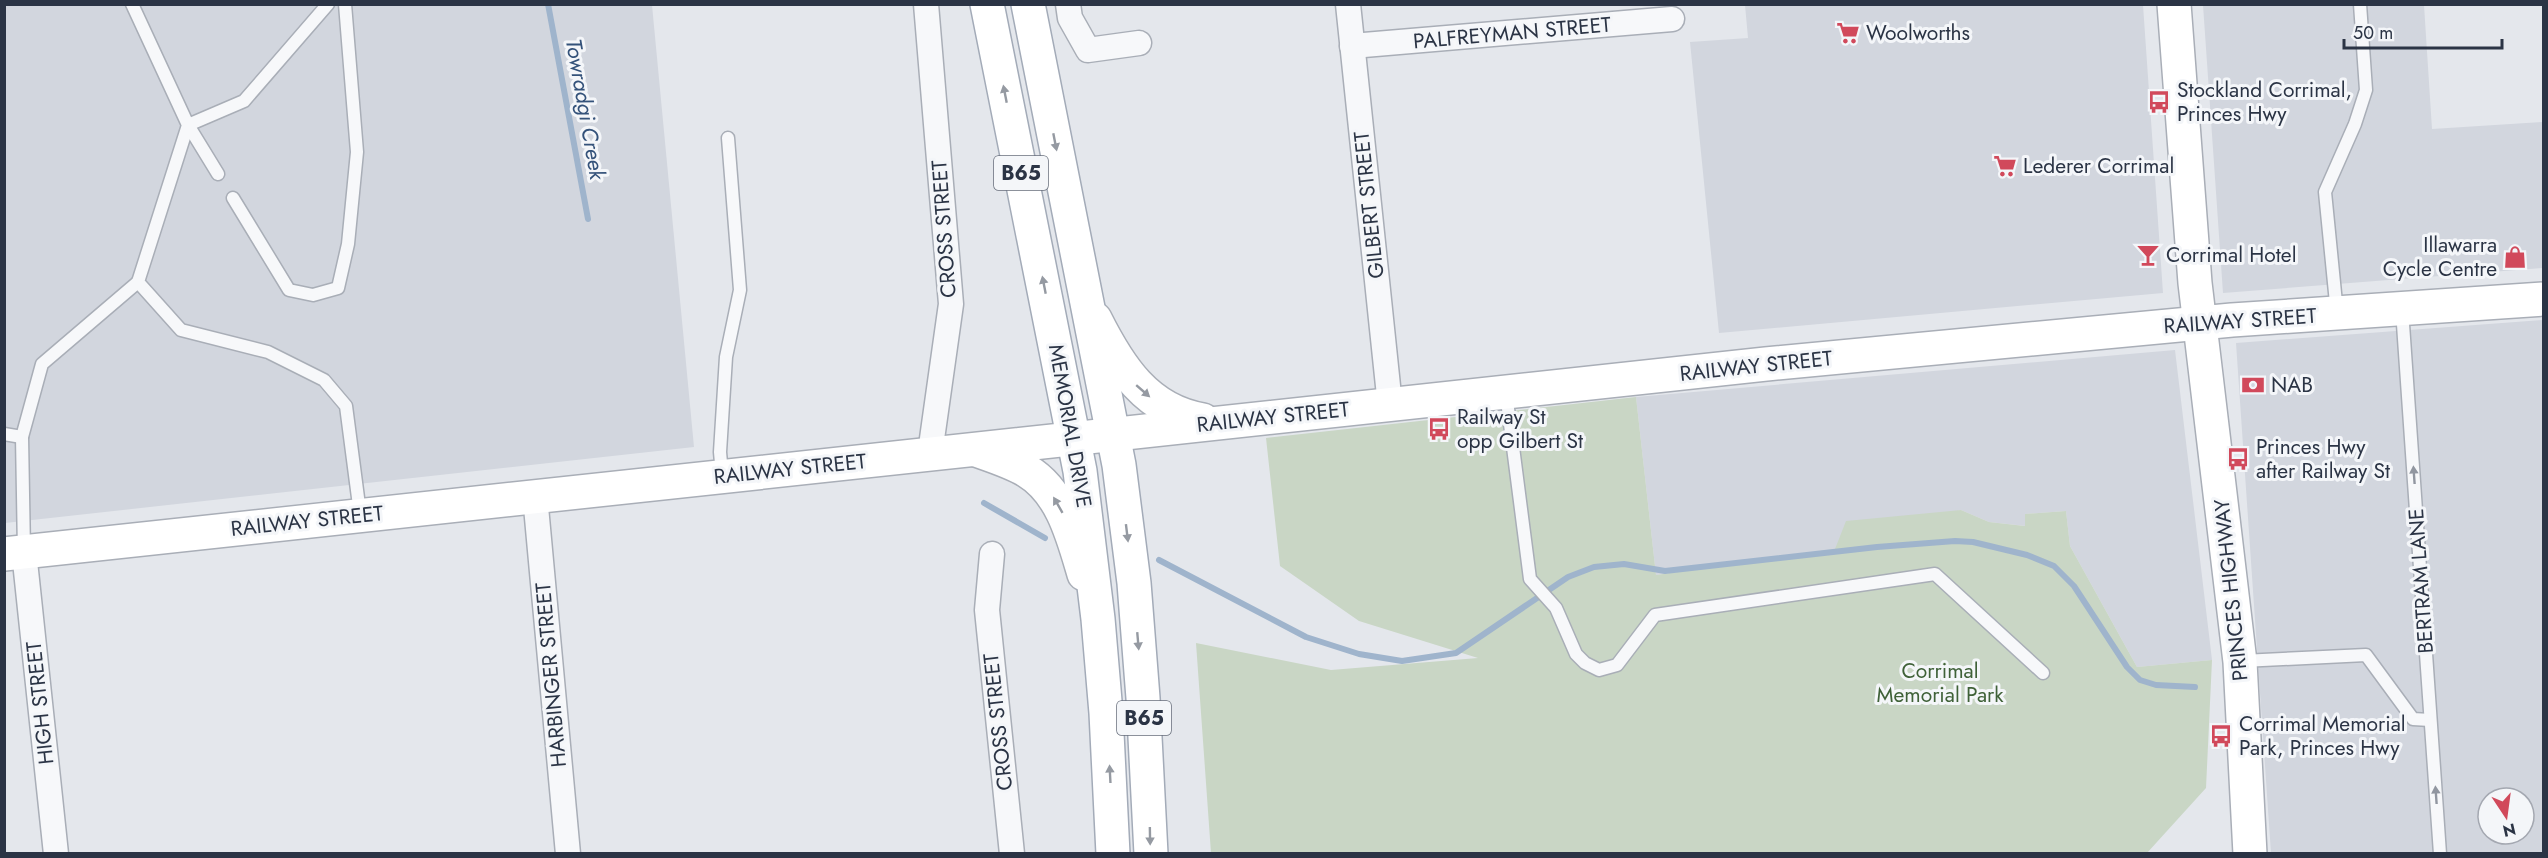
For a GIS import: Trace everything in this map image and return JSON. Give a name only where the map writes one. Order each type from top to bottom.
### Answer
[{"type":"main road","name":"MEMORIAL DRIVE","points":[[987,4],[1074,437],[1098,619],[1106,713],[1113,854]]},
{"type":"main road","name":"MEMORIAL DRIVE","points":[[1028,4],[1114,434],[1134,583],[1151,854]]},
{"type":"main road","name":"PRINCES HIGHWAY","points":[[2174,4],[2200,323],[2240,662],[2250,854]]},
{"type":"main road","name":"RAILWAY STREET","points":[[14,553],[1777,363],[2200,323],[2544,299]]},
{"type":"main road","points":[[1088,307],[1113,356],[1147,395],[1178,414],[1223,423]]},
{"type":"main road","points":[[973,449],[1027,471],[1046,486],[1071,531],[1098,619]]},
{"type":"street","name":"CROSS STREET","points":[[926,4],[951,304],[930,453]]},
{"type":"street","points":[[1068,4],[1070,18],[1088,50],[1140,43]]},
{"type":"street","name":"GILBERT STREET","points":[[1348,4],[1390,405]]},
{"type":"street","name":"PALFREYMAN STREET","points":[[1352,46],[1672,19]]},
{"type":"street","name":"HARBINGER STREET","points":[[535,496],[568,854]]},
{"type":"street","name":"HIGH STREET","points":[[14,553],[56,854]]},
{"type":"street","name":"CROSS STREET","points":[[992,554],[987,610],[1012,854]]},
{"type":"lane","points":[[132,4],[188,125],[218,174]]},
{"type":"lane","points":[[14,553],[22,436],[42,364],[138,282],[188,125],[244,101],[328,4]]},
{"type":"lane","points":[[233,198],[289,290],[313,295],[338,288],[348,244],[357,152],[345,4]]},
{"type":"lane","points":[[2337,314],[2325,192],[2355,124],[2366,90],[2360,4]]},
{"type":"lane","points":[[723,476],[720,452],[726,357],[740,290],[728,138]]},
{"type":"lane","points":[[138,282],[181,330],[268,352],[324,380],[346,406],[360,514]]},
{"type":"lane","name":"BERTRAM LANE","points":[[2402,308],[2440,854]]},
{"type":"lane","points":[[1506,393],[1530,579],[1556,608],[1575,654],[1585,663],[1599,670],[1617,665],[1655,615],[1935,574],[2043,673]]},
{"type":"lane","points":[[4,434],[22,436]]},
{"type":"lane","points":[[2240,662],[2366,655],[2413,719],[2430,720]]},
{"type":"shaded area","points":[[4,5],[652,5],[694,447],[5,523]]},
{"type":"shaded area","points":[[1745,5],[2143,5],[2163,293],[1719,333],[1690,42],[1748,38]]},
{"type":"shaded area","points":[[2203,5],[2424,5],[2432,129],[2543,122],[2543,268],[2223,293]]},
{"type":"shaded area","points":[[2543,320],[2543,853],[2271,853],[2236,343]]},
{"type":"shaded area","points":[[2175,350],[2212,660],[2137,667],[2070,546],[2066,511],[2025,514],[2026,526],[1989,522],[1961,510],[1836,549],[1656,575],[1636,397]]},
{"type":"green space","name":"Corrimal Memorial Park","points":[[1636,397],[1656,575],[1835,549],[1846,521],[1961,510],[1989,522],[2025,526],[2025,514],[2066,511],[2070,546],[2137,667],[2212,660],[2206,788],[2147,853],[1211,853],[1196,643],[1331,670],[1478,658],[1359,621],[1280,566],[1266,438]]},
{"type":"waterway","name":"Towradgi Creek","points":[[548,4],[588,219]]},
{"type":"waterway","points":[[984,503],[1045,538]]},
{"type":"waterway","points":[[1159,560],[1306,637],[1359,654],[1402,661],[1456,653],[1568,577],[1594,567],[1624,564],[1665,571],[1877,547],[1955,541],[1973,542],[2027,555],[2054,566],[2074,586],[2127,667],[2140,680],[2156,685],[2195,687]]},
{"type":"place","name":"Woolworths","points":[[1848,33]]},
{"type":"place","name":"Stockland Corrimal, Princes Hwy","points":[[2159,102]]},
{"type":"place","name":"Lederer Corrimal","points":[[2005,166]]},
{"type":"place","name":"Corrimal Hotel","points":[[2148,255]]},
{"type":"place","name":"Illawarra Cycle Centre","points":[[2515,257]]},
{"type":"place","name":"NAB","points":[[2253,385]]},
{"type":"place","name":"Railway St opp Gilbert St","points":[[1439,429]]},
{"type":"place","name":"Princes Hwy after Railway St","points":[[2238,459]]},
{"type":"place","name":"Corrimal Memorial Park, Princes Hwy","points":[[2221,736]]}]
